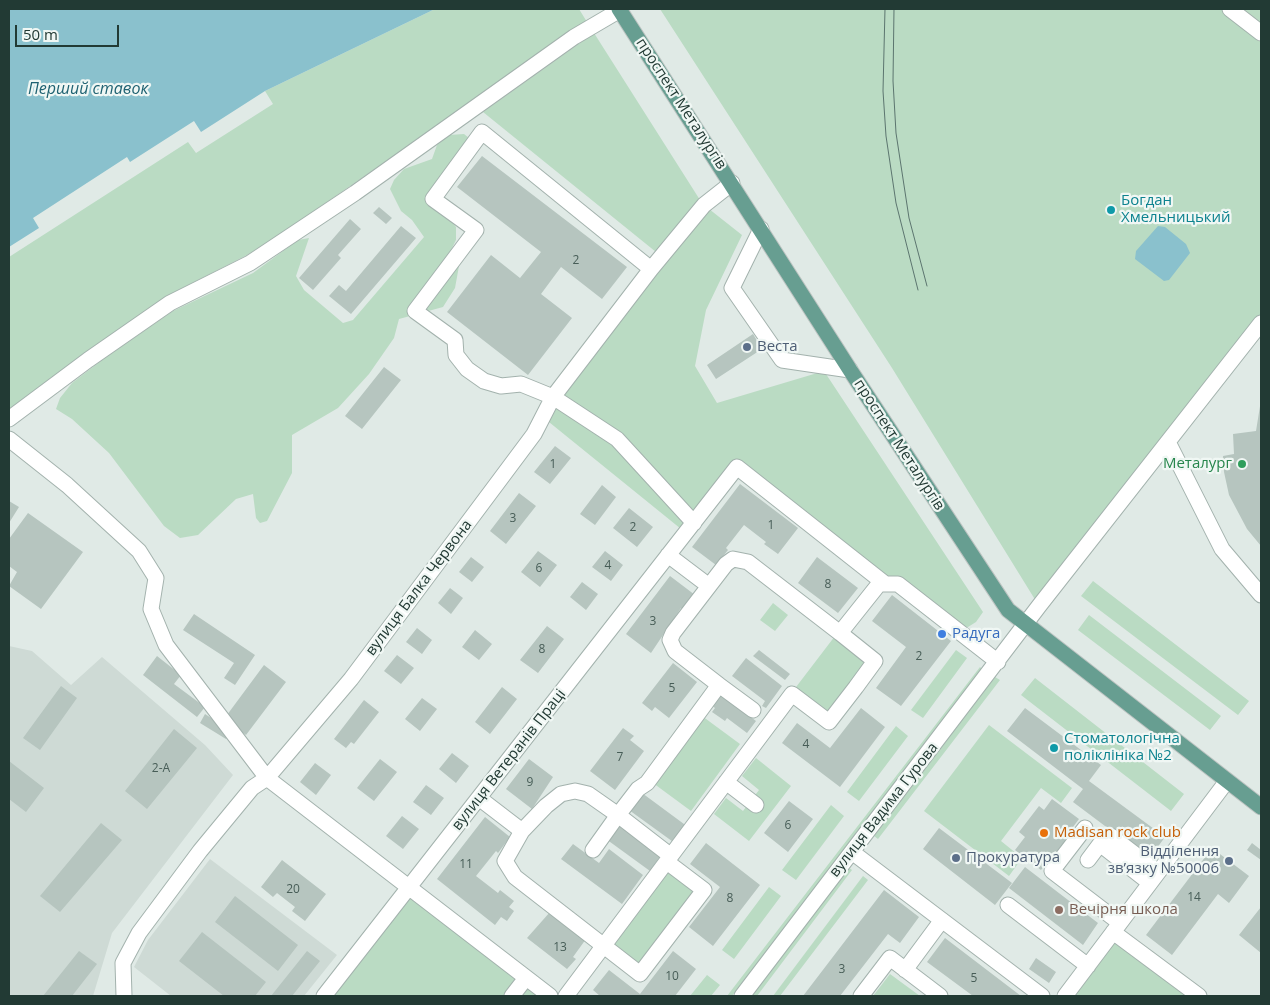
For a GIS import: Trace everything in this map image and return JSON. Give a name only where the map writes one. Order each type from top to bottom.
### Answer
[{"type":"main road","name":"проспект Металургів","points":[[619,10],[732,183],[850,370],[1008,610],[1261,807]]},
{"type":"street","points":[[1230,9],[1261,33]]},
{"type":"street","points":[[9,419],[88,360],[170,303],[250,263],[355,193],[574,37],[619,10]]},
{"type":"street","points":[[651,269],[482,132],[434,199],[476,230],[415,311],[455,340],[456,355],[467,369],[484,381],[501,386],[521,384],[554,397],[617,439],[694,523]]},
{"type":"street","name":"вулиця Балка Червона","points":[[124,996],[123,963],[139,933],[200,850],[252,788],[267,778],[351,679],[534,434],[554,397],[651,269],[704,206],[732,183]]},
{"type":"street","points":[[761,229],[732,288],[782,360],[850,370]]},
{"type":"street","name":"вулиця Вадима Гурова","points":[[742,996],[1026,624],[1261,323]]},
{"type":"street","points":[[9,439],[68,484],[139,550],[156,578],[151,609],[166,645],[267,778],[550,996]]},
{"type":"street","points":[[1168,442],[1222,549],[1261,595]]},
{"type":"street","name":"вулиця Ветеранів Праці","points":[[324,996],[737,467],[884,583]]},
{"type":"street","points":[[668,555],[708,586]]},
{"type":"street","points":[[566,996],[792,694],[828,722],[875,661],[743,560],[730,560],[673,633],[670,642],[674,651],[753,710]]},
{"type":"street","points":[[840,633],[879,584],[895,583],[904,587],[998,662]]},
{"type":"street","points":[[593,850],[638,789],[646,783],[720,685]]},
{"type":"street","points":[[1065,996],[1227,781]]},
{"type":"street","points":[[726,782],[756,806]]},
{"type":"street","points":[[575,791],[588,794],[618,815],[704,890],[640,974],[515,878],[506,861],[522,831],[546,806],[561,794],[575,791]]},
{"type":"street","points":[[479,798],[522,831]]},
{"type":"street","points":[[1085,828],[1052,871],[1116,928],[1199,996]]},
{"type":"street","points":[[1111,836],[1154,877]]},
{"type":"street","points":[[1088,860],[1100,844],[1154,877]]},
{"type":"street","points":[[852,852],[1042,996]]},
{"type":"street","points":[[1008,905],[1088,966]]},
{"type":"street","points":[[905,970],[942,920]]},
{"type":"street","points":[[861,996],[890,958],[940,996]]},
{"type":"street","points":[[512,996],[526,978]]},
{"type":"shaded area","points":[[9,646],[32,651],[71,685],[102,657],[205,745],[233,775],[112,933],[93,996],[9,996]]},
{"type":"shaded area","points":[[210,859],[337,955],[304,996],[171,996],[134,967],[148,940]]},
{"type":"green space","points":[[435,9],[579,9],[587,22],[278,236],[247,255],[167,296],[9,410],[9,257],[188,142],[196,153],[273,104],[265,91]]},
{"type":"green space","points":[[660,9],[1261,9],[1261,323],[1039,606],[892,368]]},
{"type":"green space","points":[[594,33],[700,200],[656,252],[483,112]]},
{"type":"green space","points":[[464,134],[469,138],[444,194],[445,213],[456,227],[456,240],[451,250],[459,266],[455,288],[443,307],[399,319],[394,338],[369,374],[338,408],[292,435],[292,473],[267,521],[260,523],[256,518],[253,494],[236,499],[198,535],[180,538],[164,526],[109,453],[72,419],[56,409],[60,398],[72,383],[173,311],[253,273],[298,240],[309,238],[296,276],[304,290],[343,323],[353,320],[424,237],[412,220],[401,211],[390,189],[394,180],[404,169],[432,159],[437,145],[449,135]]},
{"type":"green space","points":[[704,205],[742,235],[706,310],[695,366],[717,403],[824,371],[983,612],[976,622],[968,627],[951,625],[737,467],[686,533],[544,418]]},
{"type":"green space","points":[[1093,581],[1249,701],[1238,715],[1081,596]]},
{"type":"green space","points":[[773,603],[788,615],[775,631],[760,620]]},
{"type":"green space","points":[[1089,615],[1221,716],[1210,730],[1078,630]]},
{"type":"green space","points":[[835,636],[870,663],[828,717],[793,691]]},
{"type":"green space","points":[[956,650],[967,658],[923,718],[911,710]]},
{"type":"green space","points":[[980,667],[983,670],[732,996],[727,996]]},
{"type":"green space","points":[[995,677],[1000,680],[878,839],[874,836]]},
{"type":"green space","points":[[1035,678],[1184,794],[1171,811],[1021,695]]},
{"type":"green space","points":[[702,716],[740,744],[691,811],[653,783]]},
{"type":"green space","points":[[989,725],[1072,788],[1061,803],[1041,788],[1001,841],[1022,858],[1009,876],[924,811]]},
{"type":"green space","points":[[896,726],[908,736],[859,801],[847,792]]},
{"type":"green space","points":[[756,758],[791,786],[749,841],[714,814],[726,798],[743,811],[759,790],[742,776]]},
{"type":"green space","points":[[831,805],[844,816],[796,880],[782,870]]},
{"type":"green space","points":[[667,862],[704,890],[640,974],[604,946]]},
{"type":"green space","points":[[848,867],[852,870],[757,996],[750,996]]},
{"type":"green space","points":[[863,876],[868,880],[780,996],[773,996]]},
{"type":"green space","points":[[408,887],[550,996],[324,996]]},
{"type":"green space","points":[[769,887],[781,896],[734,959],[722,950]]},
{"type":"green space","points":[[1113,932],[1199,996],[1065,996]]},
{"type":"green space","points":[[890,974],[920,996],[873,996]]},
{"type":"green space","points":[[707,975],[720,985],[711,996],[690,996]]},
{"type":"water","name":"Перший ставок","points":[[9,9],[435,9],[265,91],[201,132],[194,121],[130,162],[127,157],[33,218],[39,228],[9,247]]},
{"type":"water","points":[[1158,226],[1165,227],[1186,244],[1190,253],[1169,280],[1164,281],[1135,259],[1136,251]]},
{"type":"building","points":[[482,156],[627,267],[602,299],[561,267],[541,294],[572,318],[528,375],[447,312],[491,255],[520,278],[541,252],[457,187]]},
{"type":"building","points":[[379,207],[392,218],[386,224],[373,213]]},
{"type":"building","points":[[350,219],[361,229],[338,255],[341,258],[313,290],[299,278]]},
{"type":"building","points":[[401,226],[416,238],[351,314],[329,296],[339,285],[346,291]]},
{"type":"building","points":[[753,334],[762,349],[716,379],[707,365]]},
{"type":"building","points":[[384,367],[401,380],[362,429],[345,416]]},
{"type":"building","name":"Металург","points":[[1261,400],[1261,546],[1247,529],[1229,495],[1223,456],[1234,454],[1233,434],[1256,431]]},
{"type":"building","points":[[555,446],[571,458],[550,484],[534,472]]},
{"type":"building","points":[[740,484],[798,528],[778,554],[744,525],[726,548],[728,550],[716,565],[692,547]]},
{"type":"building","points":[[602,485],[616,497],[595,525],[580,514]]},
{"type":"building","points":[[519,493],[536,506],[506,544],[490,531]]},
{"type":"building","points":[[9,501],[19,507],[9,523]]},
{"type":"building","points":[[629,508],[653,527],[637,547],[613,528]]},
{"type":"building","points":[[28,513],[83,552],[41,609],[9,586],[17,572],[9,566],[9,539]]},
{"type":"building","points":[[538,551],[557,565],[540,587],[521,572]]},
{"type":"building","points":[[605,551],[623,565],[611,581],[592,567]]},
{"type":"building","points":[[471,557],[484,567],[472,582],[459,572]]},
{"type":"building","points":[[817,557],[858,588],[838,613],[798,583]]},
{"type":"building","points":[[670,576],[695,595],[683,610],[681,608],[651,653],[626,634]]},
{"type":"building","points":[[582,582],[598,594],[586,610],[570,597]]},
{"type":"building","points":[[450,588],[463,598],[451,614],[438,603]]},
{"type":"building","points":[[892,595],[951,641],[901,706],[876,688],[906,647],[872,621]]},
{"type":"building","points":[[194,614],[255,655],[235,685],[224,678],[234,663],[183,630]]},
{"type":"building","points":[[547,626],[564,639],[538,673],[520,660]]},
{"type":"building","points":[[417,628],[432,640],[422,654],[406,642]]},
{"type":"building","points":[[475,630],[492,644],[479,660],[462,647]]},
{"type":"building","points":[[759,650],[790,674],[785,680],[753,656]]},
{"type":"building","points":[[397,655],[414,668],[401,684],[384,671]]},
{"type":"building","points":[[157,656],[181,675],[174,684],[205,707],[197,717],[143,675]]},
{"type":"building","points":[[746,658],[782,686],[766,708],[762,706],[765,701],[732,676]]},
{"type":"building","points":[[673,663],[697,682],[669,718],[655,707],[652,711],[642,703]]},
{"type":"building","points":[[264,665],[286,682],[246,735],[224,719]]},
{"type":"building","points":[[61,686],[77,698],[40,750],[23,738]]},
{"type":"building","points":[[502,687],[517,699],[490,734],[475,722]]},
{"type":"building","points":[[720,694],[756,721],[747,733],[727,718],[725,721],[712,712],[715,708],[711,705]]},
{"type":"building","points":[[422,698],[437,709],[420,731],[405,719]]},
{"type":"building","points":[[364,700],[379,712],[354,744],[351,742],[346,748],[334,739]]},
{"type":"building","points":[[861,708],[885,727],[840,787],[782,743],[797,723],[830,748]]},
{"type":"building","points":[[1025,708],[1101,765],[1089,781],[1165,837],[1149,859],[1073,802],[1083,789],[1007,731]]},
{"type":"building","points":[[205,714],[231,731],[226,739],[200,723]]},
{"type":"building","points":[[623,728],[634,736],[630,740],[644,751],[615,790],[590,771]]},
{"type":"building","points":[[174,729],[197,748],[147,809],[125,791]]},
{"type":"building","points":[[452,753],[469,766],[456,783],[439,769]]},
{"type":"building","points":[[380,759],[397,772],[374,801],[357,788]]},
{"type":"building","points":[[529,759],[553,777],[532,809],[506,789]]},
{"type":"building","points":[[9,761],[44,788],[26,812],[9,799]]},
{"type":"building","points":[[315,763],[331,775],[316,795],[300,782]]},
{"type":"building","points":[[426,785],[444,798],[431,815],[413,802]]},
{"type":"building","points":[[642,793],[688,827],[676,844],[629,810]]},
{"type":"building","name":"Madisan rock club","points":[[1052,799],[1079,819],[1067,835],[1071,838],[1059,854],[1055,851],[1041,870],[1015,850],[1025,837],[1019,832],[1039,806],[1044,810]]},
{"type":"building","points":[[789,801],[813,819],[788,852],[764,833]]},
{"type":"building","points":[[402,816],[419,829],[403,849],[386,836]]},
{"type":"building","points":[[485,817],[510,837],[476,876],[498,893],[500,890],[514,901],[509,907],[514,911],[507,921],[501,917],[495,925],[437,879]]},
{"type":"building","points":[[101,823],[122,840],[60,912],[40,896]]},
{"type":"building","points":[[618,823],[661,855],[650,871],[606,839]]},
{"type":"building","name":"Прокуратура","points":[[939,828],[1012,883],[995,905],[923,849]]},
{"type":"building","points":[[706,843],[760,885],[713,946],[689,927],[720,887],[690,864]]},
{"type":"building","points":[[1252,843],[1261,850],[1261,860],[1247,850]]},
{"type":"building","points":[[573,844],[599,863],[609,849],[643,875],[622,904],[561,859]]},
{"type":"building","points":[[1212,848],[1249,876],[1229,903],[1218,894],[1172,955],[1146,935]]},
{"type":"building","points":[[282,860],[326,894],[305,921],[292,911],[295,907],[277,893],[273,897],[261,887]]},
{"type":"building","name":"Вечірня школа","points":[[1025,867],[1098,923],[1083,945],[1009,888]]},
{"type":"building","points":[[884,890],[919,917],[900,943],[888,934],[840,996],[803,996]]},
{"type":"building","points":[[235,896],[298,945],[278,971],[215,922]]},
{"type":"building","points":[[1261,907],[1261,953],[1239,935]]},
{"type":"building","points":[[550,912],[586,939],[573,957],[576,959],[567,969],[527,938]]},
{"type":"building","points":[[202,932],[266,982],[255,996],[224,996],[179,961]]},
{"type":"building","points":[[945,938],[1021,996],[973,996],[927,962]]},
{"type":"building","points":[[79,951],[97,964],[72,996],[43,996]]},
{"type":"building","points":[[307,951],[320,961],[292,996],[271,996]]},
{"type":"building","points":[[673,951],[696,969],[675,996],[600,996],[593,990],[609,970],[640,994]]},
{"type":"building","points":[[1036,958],[1056,972],[1049,983],[1029,969]]},
{"type":"tram line","points":[[885,9],[883,91],[886,136],[896,203],[918,290]]},
{"type":"tram line","points":[[894,9],[893,81],[896,133],[909,218],[927,286]]},
{"type":"place","name":"Богдан Хмельницький","points":[[1111,210]]},
{"type":"place","name":"Веста","points":[[747,347]]},
{"type":"place","name":"Металург","points":[[1242,464]]},
{"type":"place","name":"Радуга","points":[[942,634]]},
{"type":"place","name":"Стоматологічна поліклініка №2","points":[[1054,748]]},
{"type":"place","name":"Madisan rock club","points":[[1044,833]]},
{"type":"place","name":"Прокуратура","points":[[956,858]]},
{"type":"place","name":"Відділення зв’язку №50006","points":[[1229,861]]},
{"type":"place","name":"Вечірня школа","points":[[1059,910]]}]
